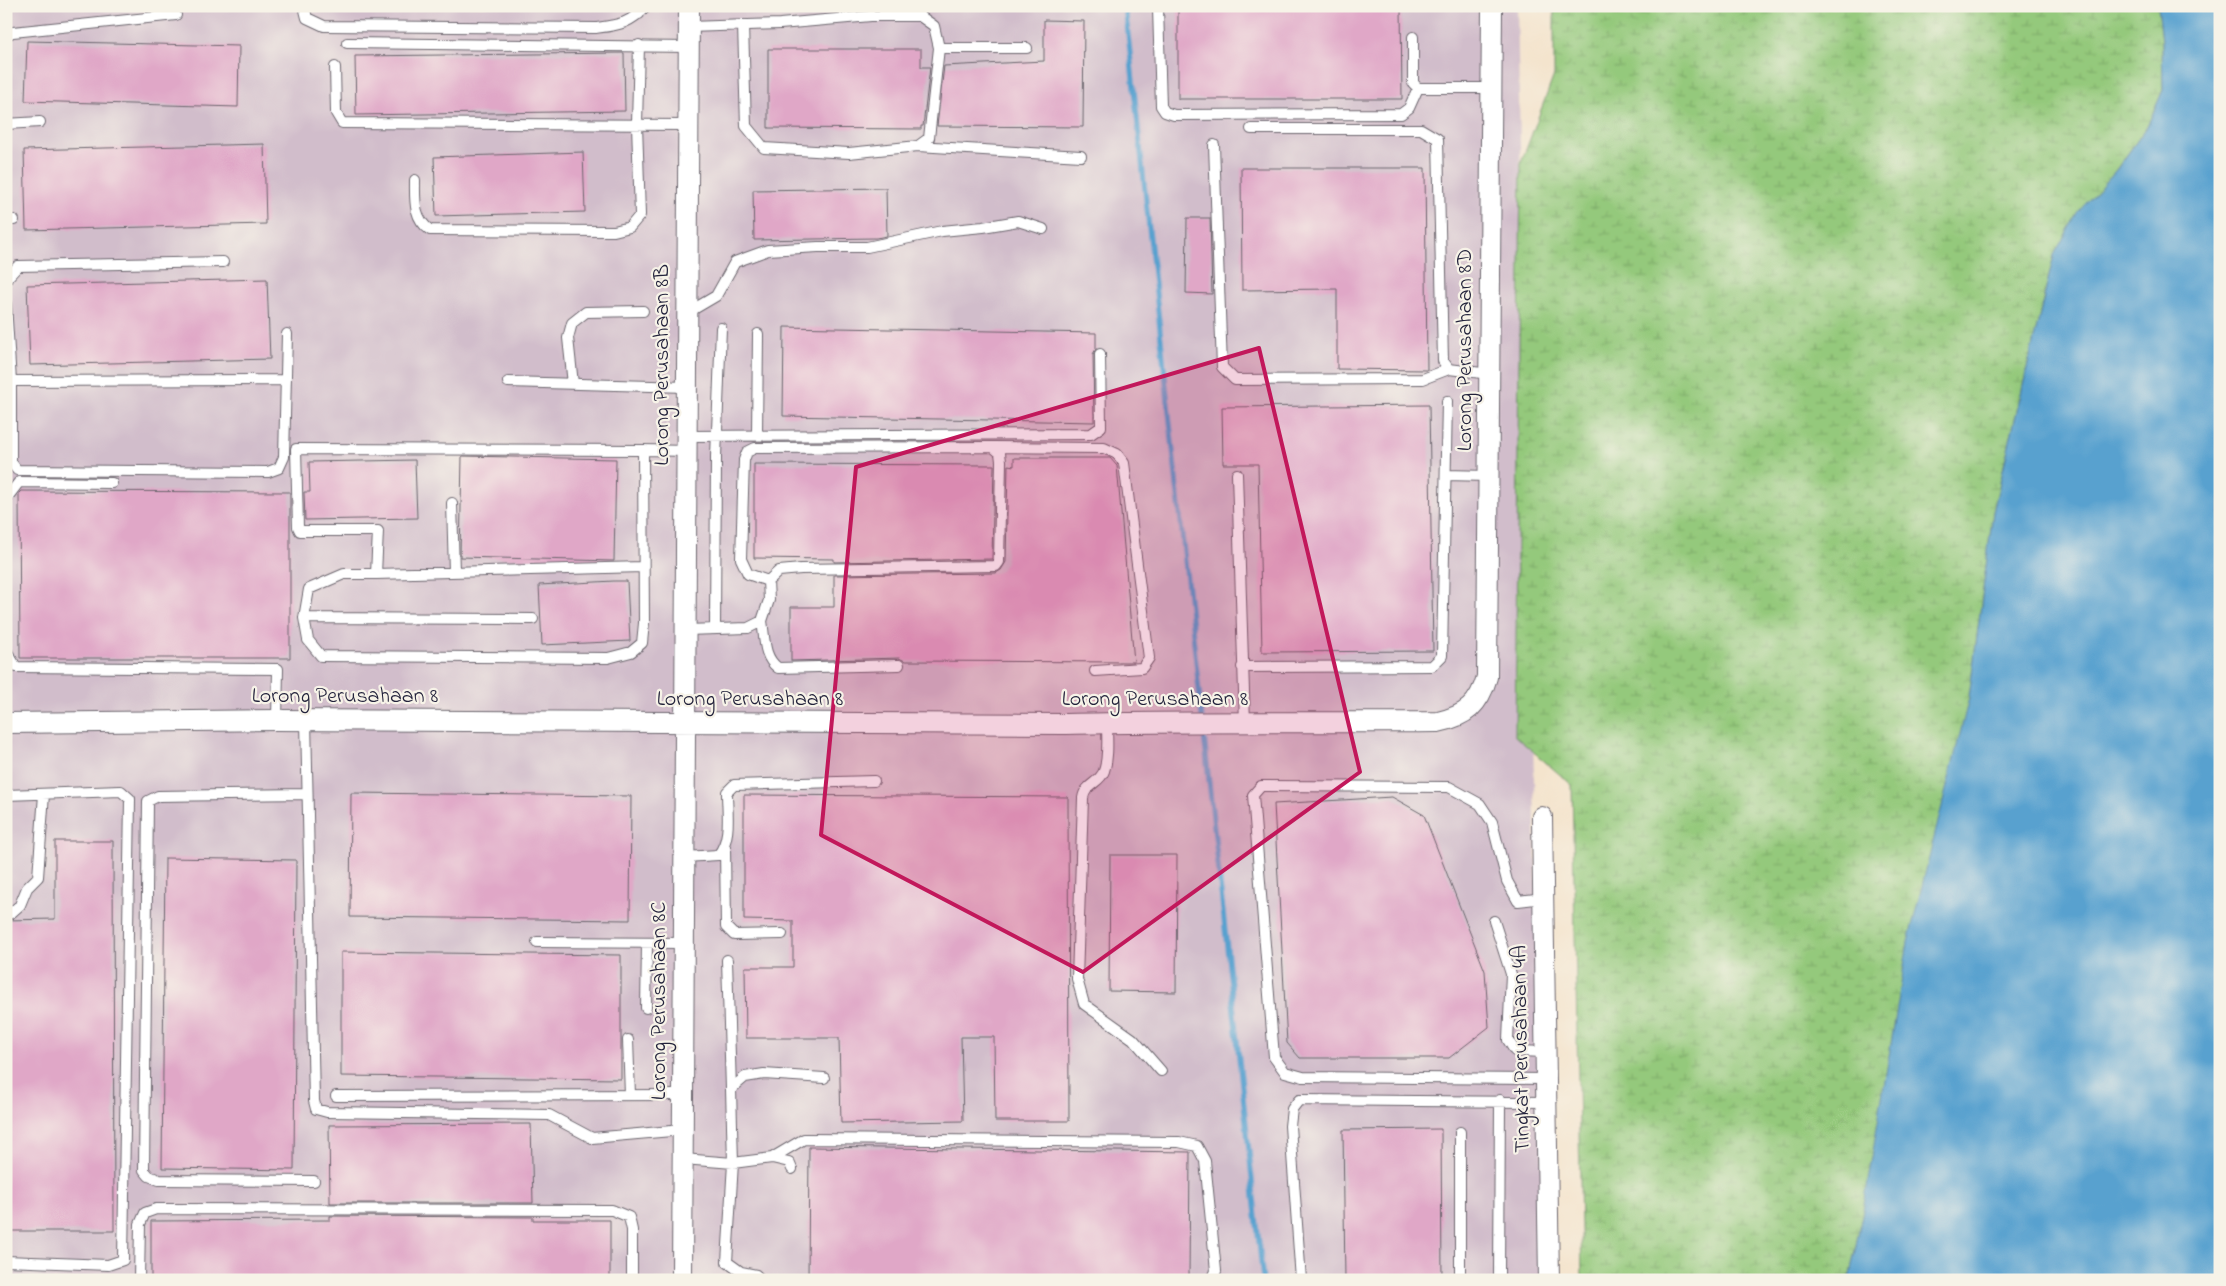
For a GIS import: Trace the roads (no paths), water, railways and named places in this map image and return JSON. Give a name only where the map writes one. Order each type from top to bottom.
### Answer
[{"type":"street","name":"Lorong Perusahaan 8B","points":[[685,723],[689,6]]},
{"type":"street","name":"Lorong Perusahaan 8D","points":[[1483,692],[1487,677],[1492,6]]},
{"type":"street","name":"Lorong Perusahaan 8","points":[[6,723],[277,720],[685,723],[1438,722],[1456,718],[1472,707],[1483,692]]},
{"type":"street","name":"Lorong Perusahaan 8C","points":[[682,1280],[685,723]]},
{"type":"street","name":"Tingkat Perusahaan 4A","points":[[1542,817],[1549,1280]]},
{"type":"lane","points":[[304,6],[307,18],[324,26],[596,28],[622,24],[639,9]]},
{"type":"lane","points":[[1158,8],[1161,106],[1165,112],[1174,115],[1401,114],[1408,108],[1418,88]]},
{"type":"lane","points":[[6,35],[13,32],[176,15]]},
{"type":"lane","points":[[689,27],[780,24],[871,16],[920,16],[934,26],[939,48],[928,138],[918,146]]},
{"type":"lane","points":[[743,25],[746,126],[764,148],[849,153],[918,146],[1081,156]]},
{"type":"lane","points":[[1413,38],[1413,83],[1418,88],[1492,88]]},
{"type":"lane","points":[[347,43],[689,47]]},
{"type":"lane","points":[[415,180],[415,206],[421,224],[430,230],[614,231],[630,227],[640,215],[637,124],[639,46]]},
{"type":"lane","points":[[939,48],[1028,48]]},
{"type":"lane","points":[[335,67],[336,113],[342,123],[688,125]]},
{"type":"lane","points":[[6,124],[40,122]]},
{"type":"lane","points":[[1251,129],[1421,129],[1438,139],[1443,361],[1450,369]]},
{"type":"lane","points":[[1214,145],[1222,367],[1235,380],[1423,379],[1450,369],[1490,374]]},
{"type":"lane","points":[[687,312],[716,296],[735,262],[768,250],[818,247],[867,248],[942,231],[983,227],[1018,220],[1043,228]]},
{"type":"lane","points":[[6,281],[18,266],[223,262]]},
{"type":"lane","points":[[6,304],[11,462],[17,470],[268,472],[279,468],[284,457],[287,334]]},
{"type":"lane","points":[[573,384],[568,338],[572,323],[586,312],[643,311]]},
{"type":"lane","points":[[715,629],[721,328]]},
{"type":"lane","points":[[757,435],[758,334]]},
{"type":"lane","points":[[376,574],[378,531],[300,531],[298,526],[296,449],[643,450],[718,436],[1091,434],[1101,427],[1100,354]]},
{"type":"lane","points":[[8,381],[286,380]]},
{"type":"lane","points":[[508,382],[687,387]]},
{"type":"lane","points":[[1242,667],[1432,666],[1442,656],[1447,401]]},
{"type":"lane","points":[[768,581],[779,571],[800,569],[996,566],[999,562],[1001,461],[1000,453],[993,447]]},
{"type":"lane","points":[[768,581],[748,574],[741,559],[744,460],[748,452],[755,448],[1104,448],[1118,454],[1124,463],[1149,658],[1142,668],[1095,671]]},
{"type":"lane","points":[[643,450],[644,623],[642,643],[630,652],[608,658],[321,656],[308,640],[304,618],[309,589],[344,574],[643,567]]},
{"type":"lane","points":[[1236,723],[1242,667],[1237,474]]},
{"type":"lane","points":[[1446,475],[1489,476]]},
{"type":"lane","points":[[6,499],[19,482],[112,483]]},
{"type":"lane","points":[[452,503],[454,572]]},
{"type":"lane","points":[[768,581],[769,600],[762,621],[766,652],[770,662],[778,668],[899,666]]},
{"type":"lane","points":[[304,618],[533,619]]},
{"type":"lane","points":[[686,630],[748,628],[762,621]]},
{"type":"lane","points":[[6,650],[16,667],[278,669],[277,720]]},
{"type":"lane","points":[[306,720],[316,1109],[327,1112],[549,1115],[592,1138],[683,1130]]},
{"type":"lane","points":[[1107,723],[1105,770],[1101,777],[1084,792],[1083,798],[1076,979],[1084,1004],[1132,1039],[1161,1071]]},
{"type":"lane","points":[[782,934],[734,935],[726,927],[725,847],[727,837],[727,792],[734,785],[874,781]]},
{"type":"lane","points":[[1544,898],[1518,901],[1507,881],[1492,822],[1480,804],[1449,787],[1261,786],[1253,795],[1274,1057],[1284,1072],[1304,1076],[1546,1079]]},
{"type":"lane","points":[[6,795],[121,791],[130,799],[123,1260],[108,1265],[6,1260]]},
{"type":"lane","points":[[6,913],[11,913],[20,905],[27,888],[38,877],[44,794]]},
{"type":"lane","points":[[307,794],[158,796],[148,801],[144,1170],[149,1176],[159,1180],[314,1181]]},
{"type":"lane","points":[[685,857],[718,854],[725,847]]},
{"type":"lane","points":[[1494,921],[1511,974],[1508,1040],[1515,1051],[1546,1052]]},
{"type":"lane","points":[[537,942],[684,943]]},
{"type":"lane","points":[[646,1008],[647,943]]},
{"type":"lane","points":[[727,960],[733,1163],[727,1262],[741,1272],[756,1275],[761,1280]]},
{"type":"lane","points":[[628,1040],[630,1095]]},
{"type":"lane","points":[[731,1089],[745,1077],[764,1074],[824,1078]]},
{"type":"lane","points":[[336,1096],[684,1095]]},
{"type":"lane","points":[[1301,1280],[1290,1126],[1292,1109],[1299,1100],[1500,1100],[1547,1102]]},
{"type":"lane","points":[[1499,1280],[1500,1100]]},
{"type":"lane","points":[[1460,1132],[1460,1280]]},
{"type":"lane","points":[[772,1158],[804,1139],[1179,1142],[1198,1146],[1205,1161],[1216,1272],[1212,1280]]},
{"type":"lane","points":[[683,1160],[733,1163],[772,1158],[788,1162],[792,1168]]},
{"type":"lane","points":[[139,1280],[140,1224],[145,1213],[156,1209],[165,1209],[612,1210],[629,1217],[632,1230],[632,1280]]},
{"type":"water","points":[[2158,6],[2220,6],[2220,1280],[1849,1280],[1864,1205],[1908,942],[1969,698],[1993,512],[2054,255],[2078,212],[2117,169],[2147,127],[2163,90],[2162,41]]},
{"type":"waterway","points":[[1125,6],[1202,718]]},
{"type":"waterway","points":[[1203,726],[1263,1280]]}]
